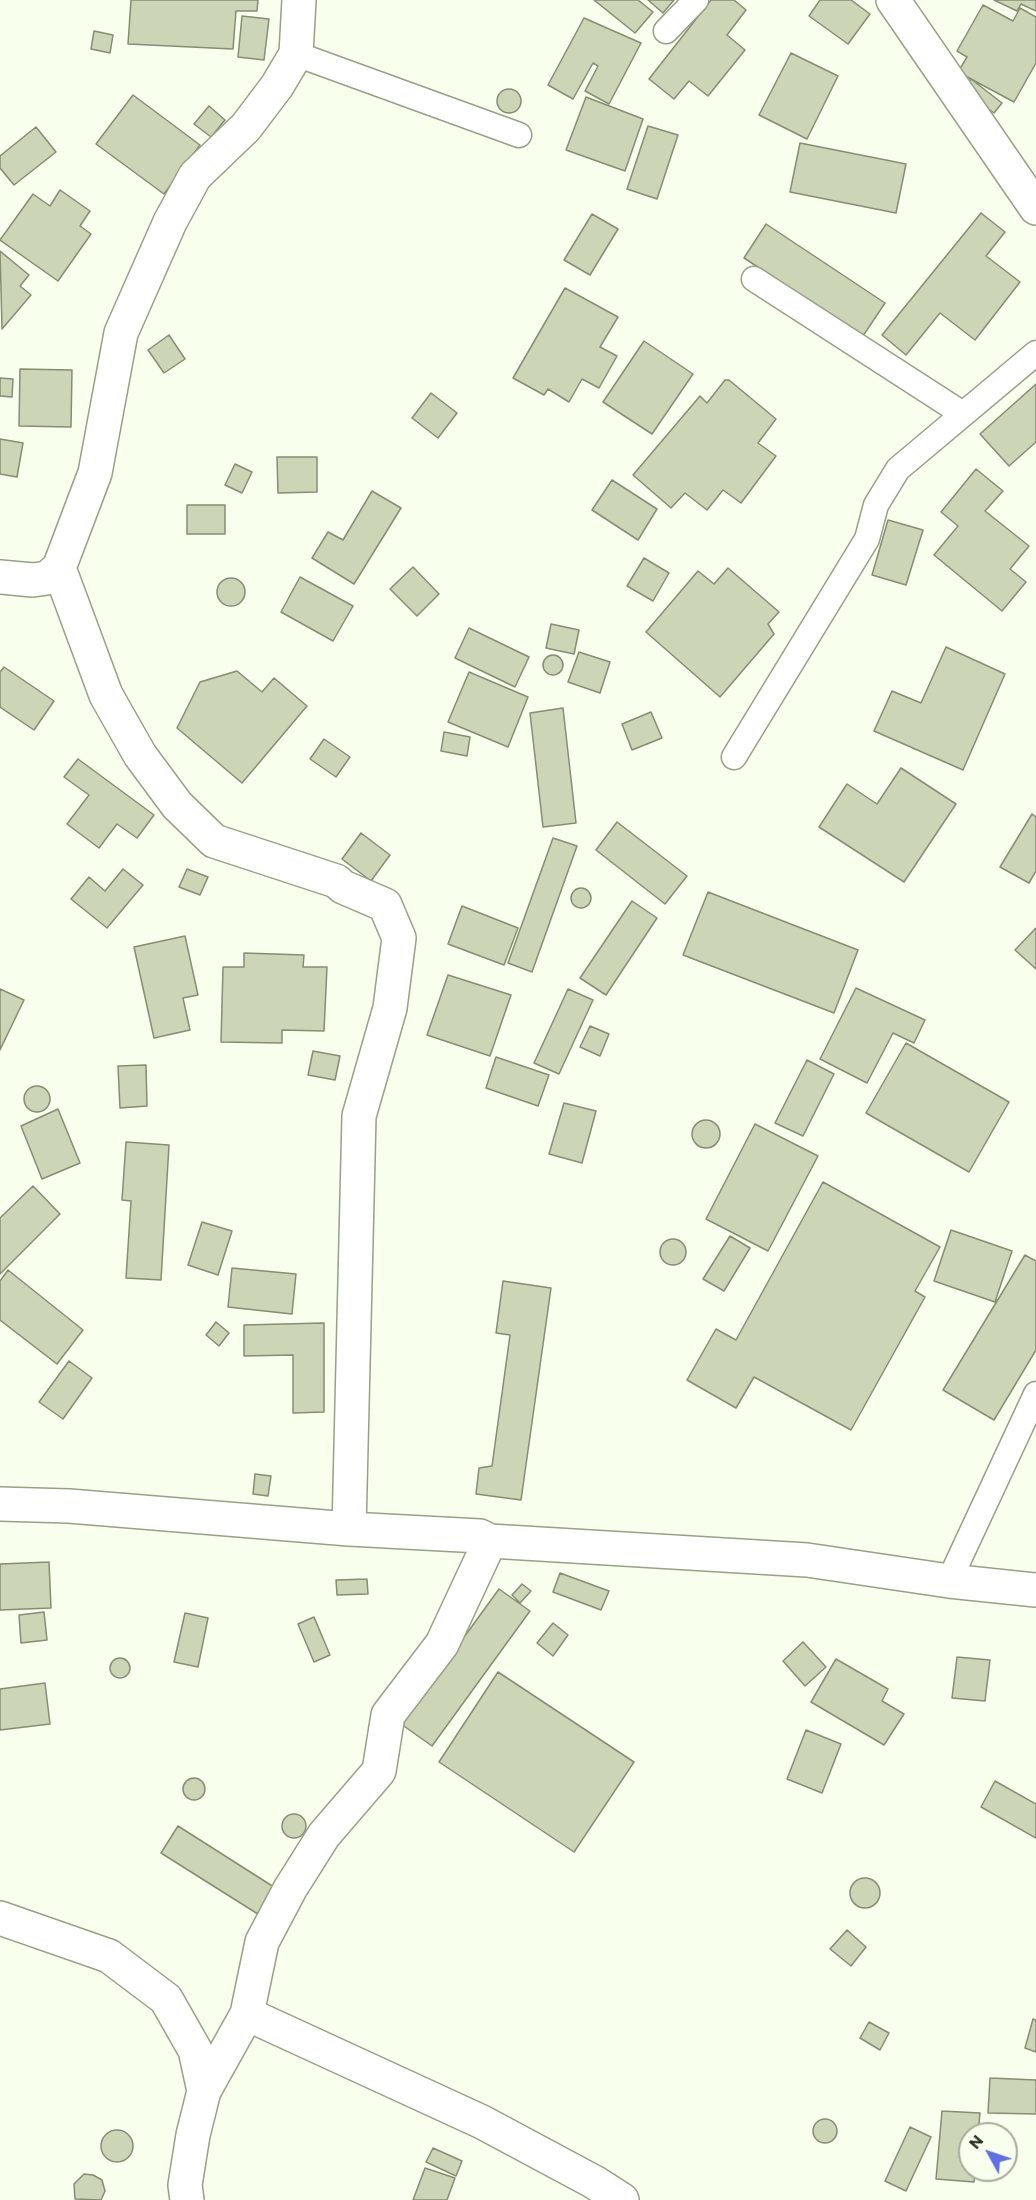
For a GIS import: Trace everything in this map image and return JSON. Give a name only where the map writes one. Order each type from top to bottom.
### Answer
[{"type":"street","points":[[0,577],[40,579],[46,578],[59,568],[95,474],[121,333],[170,222],[195,176],[246,127],[278,86],[296,54],[298,0]]},
{"type":"street","points":[[893,0],[1036,208]]},
{"type":"street","points":[[59,568],[106,694],[140,755],[177,806],[214,841],[336,881],[343,887],[384,905],[399,938],[390,1008],[359,1116],[349,1528]]},
{"type":"street","points":[[0,1504],[69,1506],[480,1536],[490,1541],[807,1560],[949,1581],[1036,1590]]},
{"type":"street","points":[[187,2200],[186,2185],[193,2135],[204,2091],[248,2014],[262,1942],[290,1889],[324,1835],[379,1771],[388,1714],[441,1644],[490,1541]]},
{"type":"street","points":[[0,1918],[109,1956],[166,1999],[195,2050],[204,2091]]},
{"type":"street","points":[[248,2014],[482,2122],[594,2182],[622,2200]]},
{"type":"lane","points":[[666,31],[696,0]]},
{"type":"lane","points":[[296,54],[519,135]]},
{"type":"lane","points":[[754,279],[963,414]]},
{"type":"lane","points":[[734,757],[867,539],[876,505],[898,469],[1036,353]]},
{"type":"lane","points":[[949,1581],[1036,1394]]},
{"type":"building","points":[[131,0],[258,0],[257,11],[236,11],[233,49],[128,44]]},
{"type":"building","points":[[594,0],[638,0],[653,12],[635,33]]},
{"type":"building","points":[[648,0],[674,0],[663,13]]},
{"type":"building","points":[[711,0],[734,0],[746,10],[727,35],[745,50],[708,96],[689,81],[674,99],[649,79]]},
{"type":"building","points":[[820,0],[851,0],[870,14],[848,44],[809,16]]},
{"type":"building","points":[[994,0],[1036,0],[1036,11],[1021,4],[1017,11]]},
{"type":"building","points":[[983,5],[1013,21],[1020,8],[1036,17],[1036,63],[1014,102],[958,72],[967,57],[957,51]]},
{"type":"building","points":[[242,16],[269,19],[264,60],[238,57]]},
{"type":"building","points":[[584,18],[641,43],[609,104],[585,91],[598,66],[593,63],[573,99],[548,85]]},
{"type":"building","points":[[94,31],[113,35],[110,53],[91,49]]},
{"type":"building","points":[[791,53],[838,76],[807,139],[759,115]]},
{"type":"building","points":[[971,79],[1002,103],[994,113],[963,90]]},
{"type":"building","points":[[509,89],[518,92],[521,101],[518,110],[509,113],[500,110],[497,101],[500,92]]},
{"type":"building","points":[[133,95],[200,145],[164,194],[96,144]]},
{"type":"building","points":[[586,97],[643,119],[625,171],[566,150]]},
{"type":"building","points":[[209,106],[225,120],[211,137],[194,124]]},
{"type":"building","points":[[648,126],[678,135],[657,199],[627,189]]},
{"type":"building","points":[[36,127],[56,152],[14,185],[0,168],[0,156]]},
{"type":"building","points":[[800,143],[906,164],[896,213],[790,192]]},
{"type":"building","points":[[60,190],[90,211],[80,226],[91,234],[58,281],[0,240],[33,194],[50,206]]},
{"type":"building","points":[[981,213],[1005,232],[986,256],[1020,282],[975,340],[940,313],[906,355],[882,335]]},
{"type":"building","points":[[592,214],[618,229],[590,275],[564,260]]},
{"type":"building","points":[[766,224],[885,303],[863,336],[744,258]]},
{"type":"building","points":[[0,251],[29,275],[20,286],[31,295],[2,329]]},
{"type":"building","points":[[565,288],[618,317],[600,347],[617,356],[599,388],[582,379],[569,402],[548,389],[544,395],[513,378]]},
{"type":"building","points":[[169,335],[185,359],[164,373],[148,350]]},
{"type":"building","points":[[644,341],[693,374],[652,434],[603,402]]},
{"type":"building","points":[[20,369],[72,370],[71,427],[19,426]]},
{"type":"building","points":[[0,378],[13,379],[12,397],[0,396]]},
{"type":"building","points":[[725,380],[729,380],[776,419],[758,443],[776,456],[741,503],[723,490],[707,510],[685,493],[671,508],[633,475],[700,396],[707,403]]},
{"type":"building","points":[[1036,384],[1036,442],[1009,466],[980,434]]},
{"type":"building","points":[[431,393],[457,413],[438,438],[412,418]]},
{"type":"building","points":[[0,439],[23,443],[17,477],[0,474]]},
{"type":"building","points":[[277,457],[317,457],[317,492],[278,493]]},
{"type":"building","points":[[235,464],[252,472],[242,493],[225,485]]},
{"type":"building","points":[[976,469],[1003,491],[985,511],[1029,546],[1010,569],[1026,582],[1002,611],[934,555],[958,526],[941,512]]},
{"type":"building","points":[[612,480],[657,509],[638,540],[592,510]]},
{"type":"building","points":[[372,491],[401,508],[354,584],[312,558],[328,532],[343,540]]},
{"type":"building","points":[[187,505],[225,505],[225,534],[187,534]]},
{"type":"building","points":[[888,520],[923,530],[906,585],[872,575]]},
{"type":"building","points":[[644,558],[669,573],[653,601],[627,586]]},
{"type":"building","points":[[413,567],[439,594],[417,616],[390,589]]},
{"type":"building","points":[[728,568],[779,612],[768,624],[774,634],[720,697],[646,632],[698,571],[714,584]]},
{"type":"building","points":[[300,577],[353,606],[333,641],[281,612]]},
{"type":"building","points":[[231,578],[241,582],[245,592],[241,602],[231,606],[221,602],[217,592],[221,582]]},
{"type":"building","points":[[551,624],[579,630],[574,654],[546,648]]},
{"type":"building","points":[[469,628],[529,657],[515,687],[455,658]]},
{"type":"building","points":[[946,647],[1005,674],[963,770],[874,731],[892,691],[921,703]]},
{"type":"building","points":[[579,652],[610,662],[600,693],[568,682]]},
{"type":"building","points":[[553,655],[560,658],[563,665],[560,672],[553,675],[546,672],[543,665],[546,658]]},
{"type":"building","points":[[4,667],[54,701],[34,730],[0,707],[0,672]]},
{"type":"building","points":[[237,671],[262,692],[274,678],[307,706],[242,783],[177,728],[200,682]]},
{"type":"building","points":[[469,672],[528,697],[508,747],[448,722]]},
{"type":"building","points":[[563,708],[576,823],[543,827],[530,713]]},
{"type":"building","points":[[651,712],[662,738],[632,750],[622,724]]},
{"type":"building","points":[[444,732],[470,737],[467,756],[441,751]]},
{"type":"building","points":[[324,739],[350,757],[336,777],[310,759]]},
{"type":"building","points":[[78,759],[154,815],[137,838],[117,824],[99,848],[67,824],[89,795],[64,777]]},
{"type":"building","points":[[901,768],[956,804],[904,882],[819,827],[847,784],[877,804]]},
{"type":"building","points":[[1032,814],[1036,817],[1036,871],[1029,883],[1000,867]]},
{"type":"building","points":[[617,822],[687,876],[665,904],[596,850]]},
{"type":"building","points":[[361,833],[390,855],[371,881],[342,859]]},
{"type":"building","points":[[553,838],[577,846],[532,972],[508,963]]},
{"type":"building","points":[[123,869],[143,885],[107,928],[71,899],[89,877],[105,891]]},
{"type":"building","points":[[187,869],[208,877],[200,895],[179,887]]},
{"type":"building","points":[[581,888],[588,891],[591,898],[588,905],[581,908],[574,905],[571,898],[574,891]]},
{"type":"building","points":[[708,892],[858,950],[834,1013],[683,955]]},
{"type":"building","points":[[632,901],[657,918],[606,995],[580,978]]},
{"type":"building","points":[[462,906],[518,928],[504,965],[448,944]]},
{"type":"building","points":[[1036,928],[1036,969],[1015,950]]},
{"type":"building","points":[[185,936],[198,995],[183,998],[190,1030],[154,1038],[134,947]]},
{"type":"building","points":[[244,953],[304,955],[303,967],[327,967],[324,1031],[282,1030],[282,1043],[221,1042],[223,967],[244,967]]},
{"type":"building","points":[[448,975],[511,995],[490,1056],[427,1035]]},
{"type":"building","points":[[856,988],[925,1020],[914,1043],[893,1033],[867,1083],[820,1059]]},
{"type":"building","points":[[0,989],[24,1000],[0,1050]]},
{"type":"building","points":[[568,989],[593,1000],[559,1074],[534,1063]]},
{"type":"building","points":[[590,1026],[609,1034],[600,1056],[580,1047]]},
{"type":"building","points":[[906,1043],[1009,1102],[969,1172],[866,1113]]},
{"type":"building","points":[[313,1051],[340,1056],[335,1080],[308,1075]]},
{"type":"building","points":[[496,1057],[549,1075],[538,1106],[486,1088]]},
{"type":"building","points":[[807,1060],[834,1074],[803,1136],[775,1123]]},
{"type":"building","points":[[146,1065],[147,1106],[120,1108],[118,1066]]},
{"type":"building","points":[[37,1086],[46,1090],[50,1099],[46,1108],[37,1112],[28,1108],[24,1099],[28,1090]]},
{"type":"building","points":[[564,1103],[596,1111],[582,1163],[549,1154]]},
{"type":"building","points":[[58,1109],[80,1163],[42,1179],[21,1126]]},
{"type":"building","points":[[706,1120],[716,1124],[720,1134],[716,1144],[706,1148],[696,1144],[692,1134],[696,1124]]},
{"type":"building","points":[[755,1124],[818,1156],[768,1251],[706,1219]]},
{"type":"building","points":[[126,1142],[169,1145],[161,1280],[126,1278],[131,1201],[122,1200]]},
{"type":"building","points":[[823,1182],[940,1247],[915,1291],[925,1297],[851,1430],[754,1377],[736,1408],[687,1380],[716,1329],[736,1340]]},
{"type":"building","points":[[33,1186],[60,1214],[0,1274],[0,1218]]},
{"type":"building","points":[[202,1222],[232,1231],[218,1275],[188,1265]]},
{"type":"building","points":[[951,1230],[1012,1251],[995,1302],[934,1281]]},
{"type":"building","points":[[730,1236],[750,1248],[724,1291],[703,1279]]},
{"type":"building","points":[[673,1239],[682,1243],[686,1252],[682,1261],[673,1265],[664,1261],[660,1252],[664,1243]]},
{"type":"building","points":[[1025,1255],[1036,1261],[1036,1350],[994,1420],[943,1390]]},
{"type":"building","points":[[232,1268],[296,1274],[292,1314],[228,1307]]},
{"type":"building","points":[[8,1270],[83,1330],[57,1364],[0,1320],[0,1281]]},
{"type":"building","points":[[503,1281],[551,1288],[521,1500],[476,1494],[479,1468],[492,1466],[510,1335],[496,1333]]},
{"type":"building","points":[[216,1322],[229,1333],[219,1346],[206,1335]]},
{"type":"building","points":[[324,1323],[324,1412],[293,1413],[293,1355],[244,1356],[244,1325]]},
{"type":"building","points":[[69,1361],[92,1378],[63,1419],[39,1402]]},
{"type":"building","points":[[255,1474],[271,1476],[268,1496],[253,1494]]},
{"type":"building","points":[[49,1562],[51,1608],[0,1610],[0,1564]]},
{"type":"building","points":[[560,1573],[609,1591],[601,1610],[553,1592]]},
{"type":"building","points":[[367,1579],[368,1594],[337,1595],[336,1580]]},
{"type":"building","points":[[522,1584],[531,1591],[520,1603],[512,1595]]},
{"type":"building","points":[[499,1589],[530,1611],[432,1746],[401,1724]]},
{"type":"building","points":[[44,1612],[47,1640],[21,1643],[19,1615]]},
{"type":"building","points":[[185,1613],[208,1618],[198,1667],[174,1662]]},
{"type":"building","points":[[314,1617],[330,1655],[314,1662],[298,1624]]},
{"type":"building","points":[[553,1623],[568,1635],[553,1656],[537,1643]]},
{"type":"building","points":[[803,1642],[826,1667],[805,1686],[783,1661]]},
{"type":"building","points":[[957,1657],[990,1660],[985,1701],[952,1698]]},
{"type":"building","points":[[120,1658],[127,1661],[130,1668],[127,1675],[120,1678],[113,1675],[110,1668],[113,1661]]},
{"type":"building","points":[[836,1659],[888,1689],[882,1701],[904,1714],[884,1745],[811,1702]]},
{"type":"building","points":[[498,1672],[634,1762],[574,1852],[439,1762]]},
{"type":"building","points":[[45,1683],[50,1724],[0,1730],[0,1689]]},
{"type":"building","points":[[806,1730],[841,1744],[822,1793],[787,1779]]},
{"type":"building","points":[[194,1778],[202,1781],[205,1789],[202,1797],[194,1800],[186,1797],[183,1789],[186,1781]]},
{"type":"building","points":[[995,1781],[1036,1804],[1036,1838],[981,1807]]},
{"type":"building","points":[[294,1814],[303,1817],[306,1826],[303,1835],[294,1838],[285,1835],[282,1826],[285,1817]]},
{"type":"building","points":[[178,1826],[277,1889],[261,1916],[161,1853]]},
{"type":"building","points":[[865,1878],[876,1882],[880,1893],[876,1904],[865,1908],[854,1904],[850,1893],[854,1882]]},
{"type":"building","points":[[847,1930],[866,1947],[851,1966],[830,1949]]},
{"type":"building","points":[[1033,2019],[1036,2020],[1036,2052],[1025,2048]]},
{"type":"building","points":[[869,2022],[889,2033],[880,2050],[860,2038]]},
{"type":"building","points":[[990,2078],[1036,2080],[1036,2114],[988,2113]]},
{"type":"building","points":[[942,2111],[980,2113],[979,2122],[958,2122],[958,2181],[936,2179]]},
{"type":"building","points":[[825,2119],[834,2122],[837,2131],[834,2140],[825,2143],[816,2140],[813,2131],[816,2122]]},
{"type":"building","points":[[910,2127],[931,2137],[906,2191],[885,2181]]},
{"type":"building","points":[[117,2130],[129,2134],[133,2146],[129,2158],[117,2162],[105,2158],[101,2146],[105,2134]]},
{"type":"building","points":[[433,2148],[462,2161],[456,2176],[426,2162]]},
{"type":"building","points":[[425,2168],[455,2178],[447,2200],[413,2200]]},
{"type":"building","points":[[84,2174],[93,2175],[102,2180],[105,2191],[101,2200],[75,2199],[74,2184]]}]
